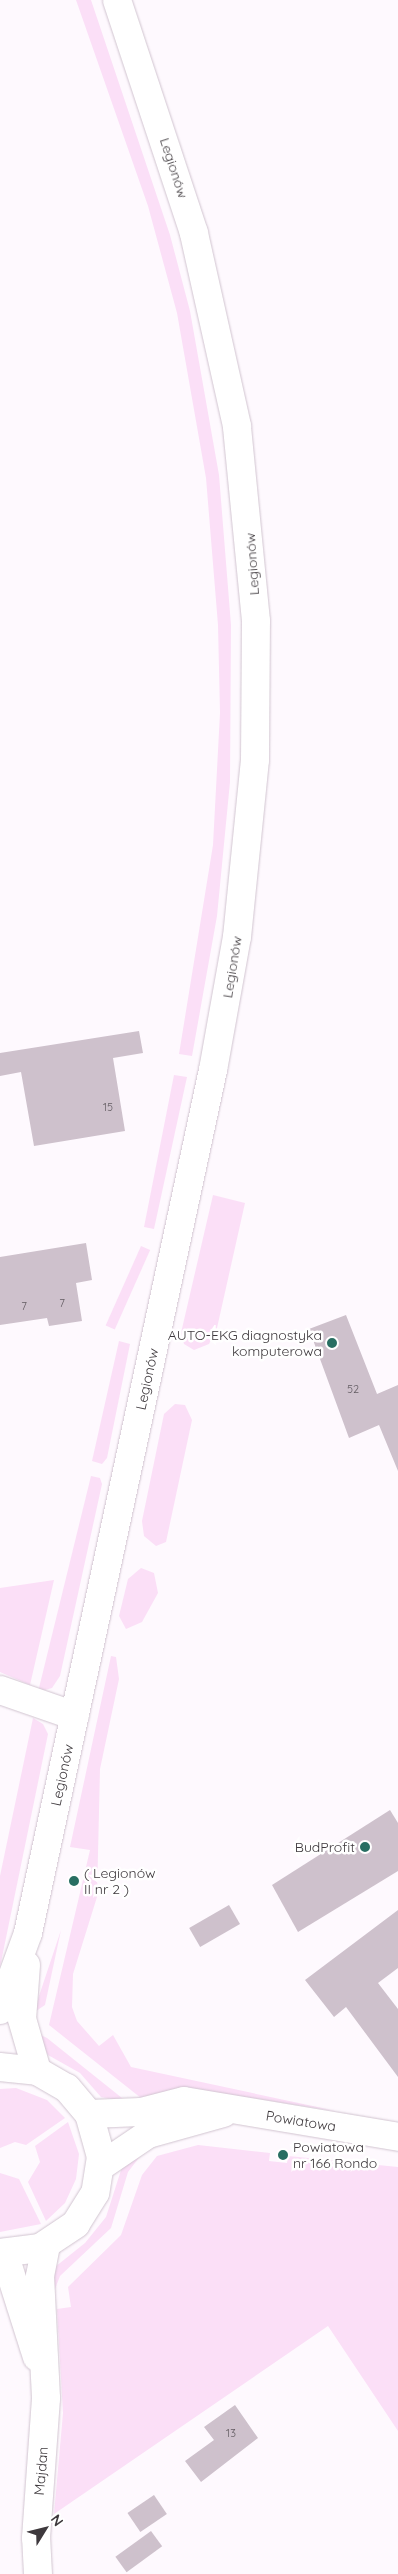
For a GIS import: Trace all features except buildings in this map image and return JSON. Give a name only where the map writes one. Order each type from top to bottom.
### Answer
[{"type":"main road","name":"Legionów","points":[[0,2010],[28,1933],[75,1716],[232,972],[252,816],[257,688],[249,529],[224,355],[185,202],[117,0]]},
{"type":"main road","points":[[0,1690],[75,1716]]},
{"type":"main road","name":"Legionów","points":[[28,1933],[22,2019],[37,2071]]},
{"type":"main road","points":[[0,2067],[37,2071],[67,2088],[89,2114],[99,2139],[101,2166],[88,2209],[69,2230],[46,2245],[2,2253]]},
{"type":"main road","name":"Powiatowa","points":[[89,2114],[140,2112],[184,2102],[398,2137]]},
{"type":"main road","name":"Powiatowa","points":[[101,2166],[148,2134],[234,2111]]},
{"type":"main road","name":"Majdan","points":[[38,2574],[36,2538],[46,2398],[42,2369],[40,2276],[46,2245]]},
{"type":"main road","name":"Majdan","points":[[2,2253],[42,2369]]},
{"type":"shaded area","points":[[76,0],[91,0],[170,235],[190,311],[219,475],[231,625],[230,782],[217,916],[192,1056],[179,1054],[213,845],[220,713],[218,625],[206,478],[177,313],[148,206]]},
{"type":"shaded area","points":[[174,1075],[187,1077],[154,1229],[144,1227]]},
{"type":"shaded area","points":[[213,1195],[245,1203],[217,1328],[209,1344],[194,1350],[184,1344],[181,1333]]},
{"type":"shaded area","points":[[141,1246],[150,1250],[115,1330],[106,1325]]},
{"type":"shaded area","points":[[119,1341],[130,1344],[107,1458],[102,1464],[92,1461]]},
{"type":"shaded area","points":[[175,1404],[185,1405],[192,1420],[166,1542],[156,1546],[144,1536],[142,1521],[164,1414]]},
{"type":"shaded area","points":[[91,1476],[100,1478],[102,1484],[60,1676],[52,1688],[38,1692]]},
{"type":"shaded area","points":[[141,1568],[154,1573],[158,1593],[142,1622],[126,1629],[119,1616],[128,1579]]},
{"type":"shaded area","points":[[54,1580],[30,1685],[0,1672],[0,1588]]},
{"type":"shaded area","points":[[111,1656],[116,1657],[119,1679],[100,1769],[97,1897],[73,1974],[72,2007],[77,2021],[99,2046],[113,2035],[131,2067],[336,2111],[212,2092],[184,2091],[146,2102],[49,2025],[90,1850],[70,1847]]},
{"type":"shaded area","points":[[33,1718],[43,1724],[48,1734],[0,1967],[0,1876]]},
{"type":"shaded area","points":[[61,1930],[45,2005],[36,2011],[36,2005]]},
{"type":"shaded area","points":[[33,2031],[47,2038],[127,2102],[101,2097],[80,2073],[48,2055]]},
{"type":"shaded area","points":[[16,2088],[47,2100],[65,2118],[26,2145],[15,2142],[0,2148],[0,2089]]},
{"type":"shaded area","points":[[68,2122],[79,2154],[76,2179],[65,2203],[46,2221],[28,2182],[40,2162],[35,2146]]},
{"type":"shaded area","points":[[198,2145],[270,2153],[269,2161],[287,2163],[288,2156],[398,2167],[398,2431],[328,2326],[54,2514],[63,2413],[57,2309],[71,2307],[68,2287],[121,2235],[142,2175],[157,2156]]},
{"type":"shaded area","points":[[141,2155],[128,2172],[111,2228],[60,2276],[55,2289],[48,2290],[55,2267],[85,2243],[106,2217],[123,2164]]},
{"type":"shaded area","points":[[0,2173],[19,2179],[41,2224],[0,2232]]},
{"type":"place","name":"AUTO-EKG diagnostyka komputerowa","points":[[332,1343]]},
{"type":"place","name":"BudProfit","points":[[365,1847]]},
{"type":"place","name":"( Legionów II nr 2 )","points":[[74,1881]]},
{"type":"place","name":"Powiatowa nr 166 Rondo","points":[[283,2155]]}]
